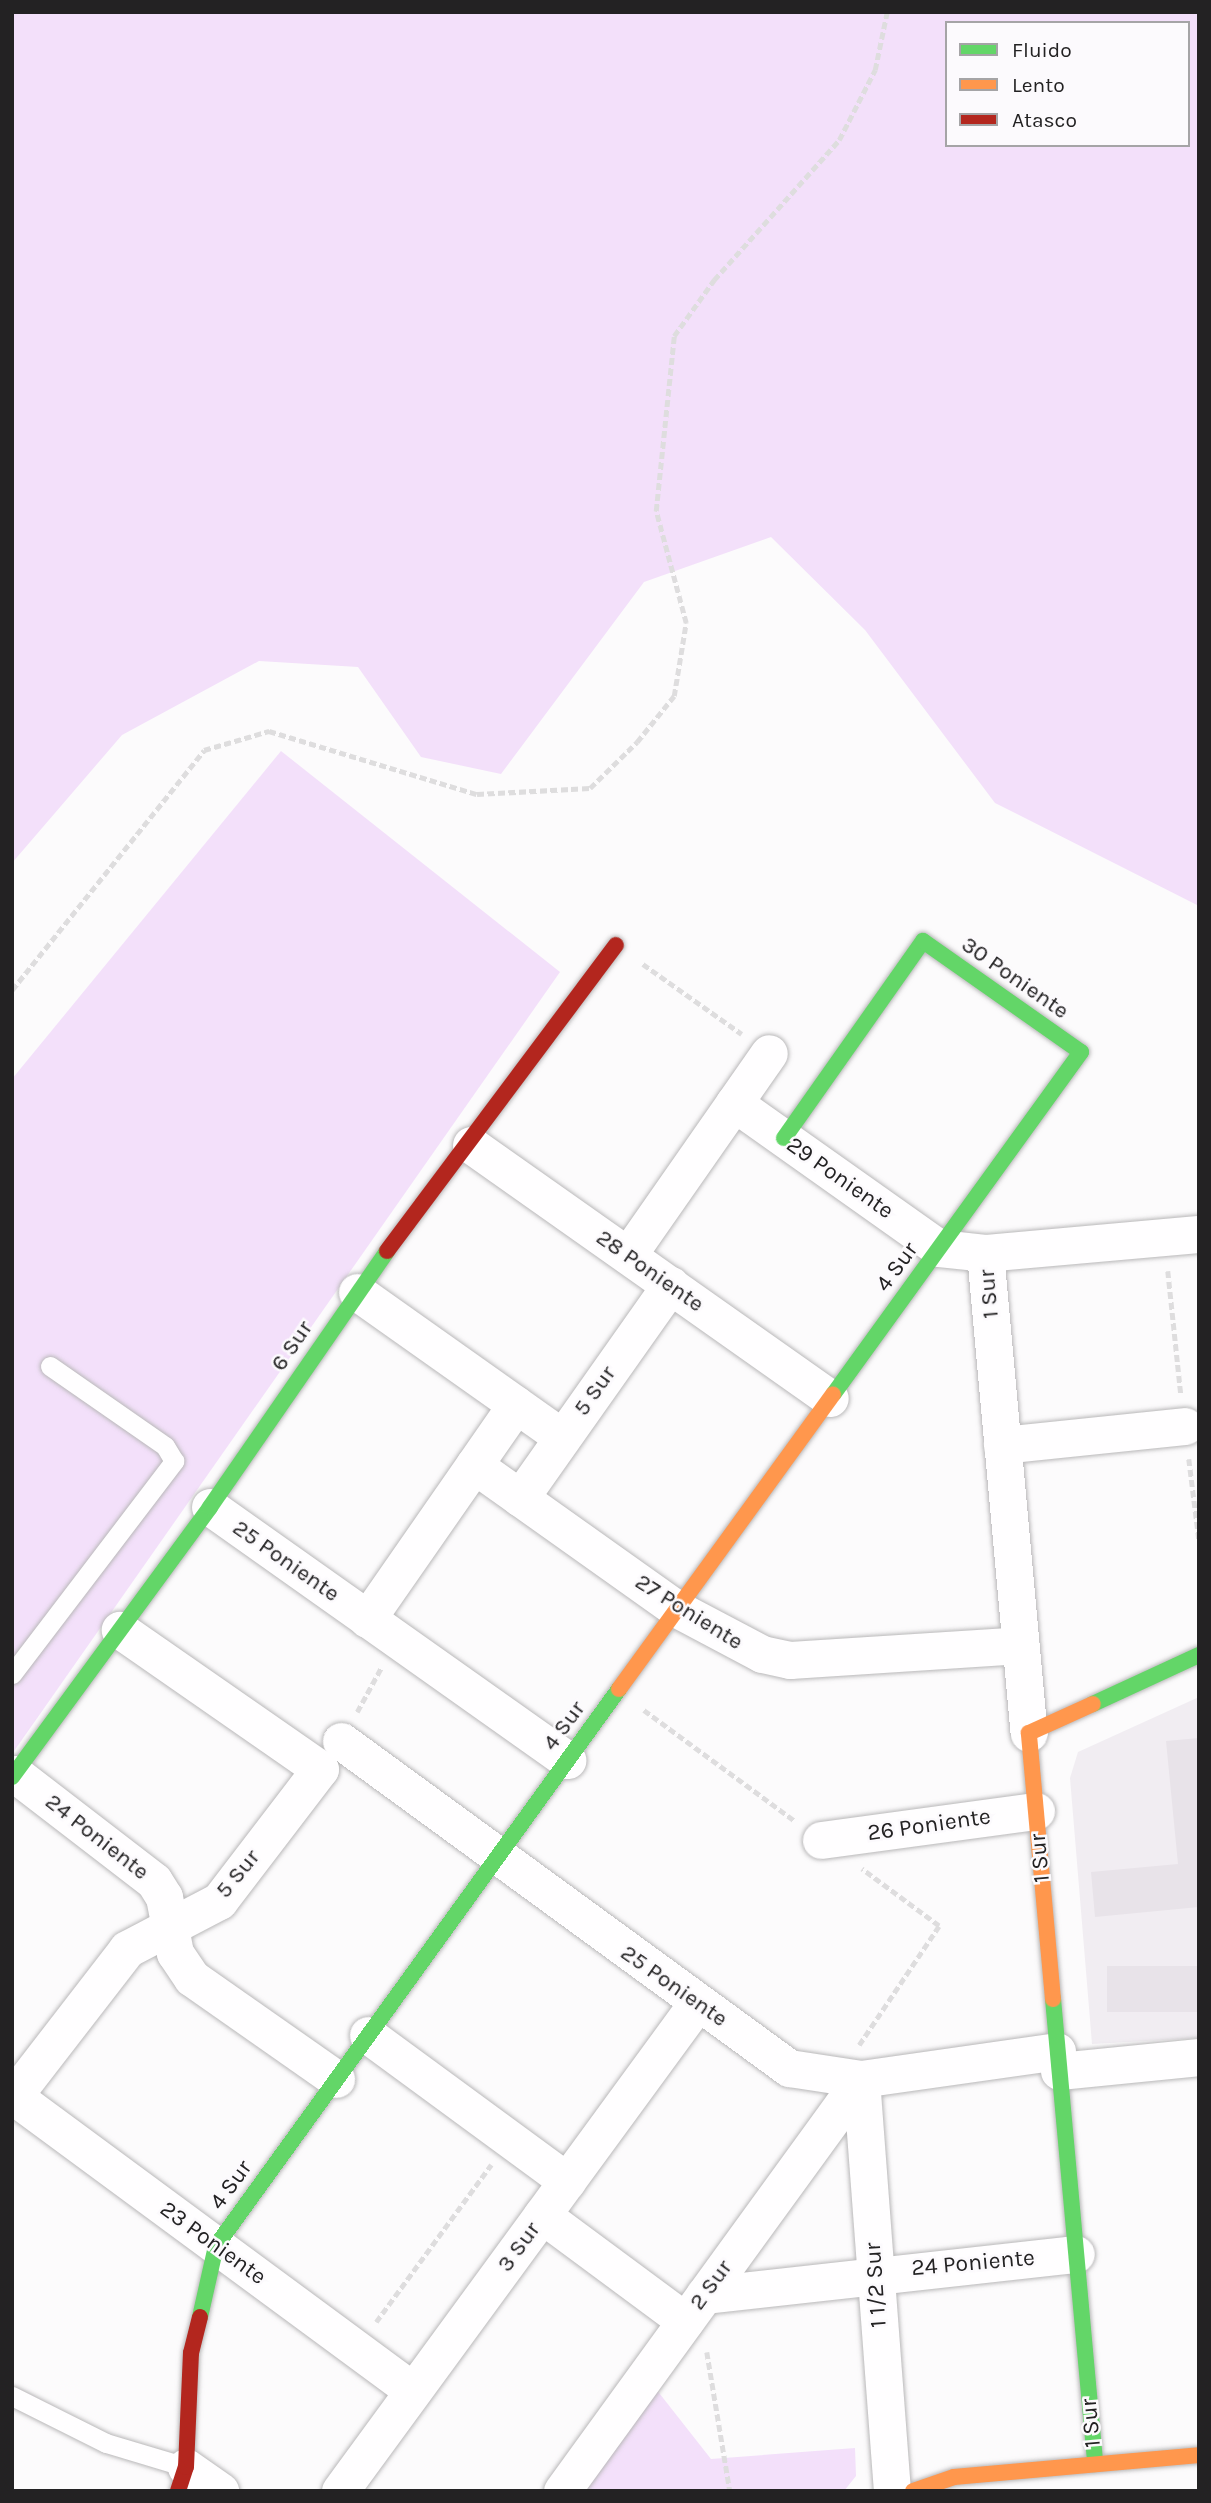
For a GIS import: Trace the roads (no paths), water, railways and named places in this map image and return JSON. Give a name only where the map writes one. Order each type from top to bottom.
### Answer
[{"type":"street","name":"30 Poniente","points":[[784,1138],[923,940],[1081,1052]]},
{"type":"street","name":"6 Sur","points":[[13,1774],[210,1507],[356,1292],[471,1144],[616,945]]},
{"type":"street","name":"4 Sur","points":[[182,2479],[191,2353],[216,2246],[1081,1052]]},
{"type":"street","points":[[628,1255],[769,1053]]},
{"type":"street","name":"29 Poniente","points":[[734,1103],[939,1248],[985,1253],[1182,1236]]},
{"type":"street","name":"28 Poniente","points":[[471,1144],[830,1398]]},
{"type":"street","name":"1 Sur","points":[[985,1253],[1095,2464]]},
{"type":"street","name":"5 Sur","points":[[520,1498],[670,1285]]},
{"type":"street","points":[[356,1292],[562,1437]]},
{"type":"street","points":[[367,1619],[516,1405]]},
{"type":"street","points":[[1002,1445],[1185,1426]]},
{"type":"street","name":"27 Poniente","points":[[474,1465],[677,1609],[733,1642],[790,1660],[1021,1645]]},
{"type":"street","name":"25 Poniente","points":[[210,1507],[567,1760]]},
{"type":"street","name":"25 Poniente","points":[[120,1630],[330,1755],[496,1859],[789,2067],[861,2079],[1058,2061],[1199,2057]]},
{"type":"street","points":[[1028,1733],[1199,1655]]},
{"type":"street","name":"5 Sur","points":[[13,2096],[127,1949],[219,1901],[330,1755]]},
{"type":"street","name":"24 Poniente","points":[[13,1774],[143,1870],[164,1897],[175,1953],[192,1978],[336,2079]]},
{"type":"street","name":"26 Poniente","points":[[821,1840],[1036,1811]]},
{"type":"street","name":"3 Sur","points":[[340,2491],[697,2003]]},
{"type":"street","points":[[368,2035],[567,2181]]},
{"type":"street","name":"1 1/2 Sur","points":[[861,2079],[892,2491]]},
{"type":"street","name":"2 Sur","points":[[562,2491],[861,2079]]},
{"type":"street","name":"23 Poniente","points":[[13,2096],[413,2391]]},
{"type":"street","points":[[542,2215],[696,2306]]},
{"type":"street","name":"24 Poniente","points":[[696,2306],[875,2272],[1076,2254]]},
{"type":"street","points":[[914,2491],[954,2477],[1199,2455]]},
{"type":"street","points":[[182,2479],[220,2491]]},
{"type":"lane","points":[[12,1674],[174,1461],[165,1446],[50,1366]]},
{"type":"lane","points":[[12,2396],[182,2479]]}]
